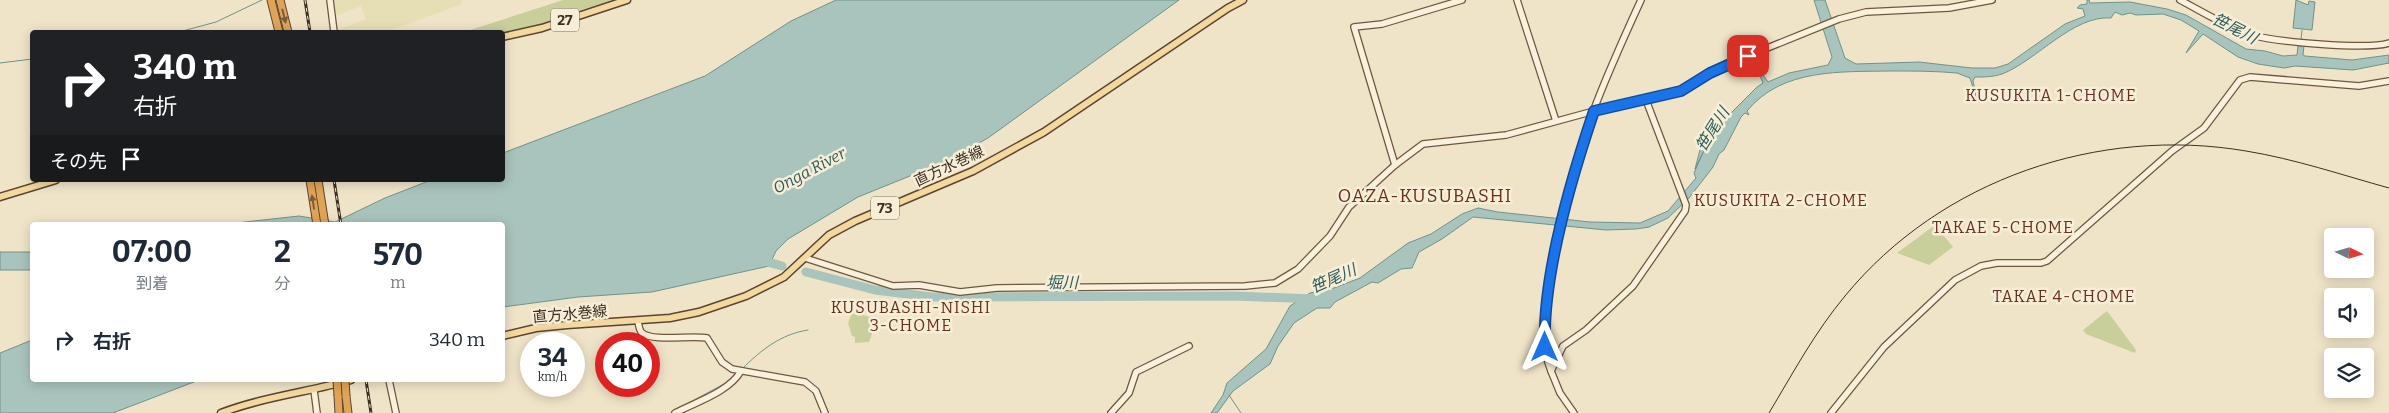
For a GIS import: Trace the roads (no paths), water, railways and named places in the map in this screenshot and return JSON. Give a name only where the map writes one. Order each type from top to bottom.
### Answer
[{"type":"highway","points":[[271,0],[278,30]]},
{"type":"highway","points":[[280,0],[288,30]]},
{"type":"highway","points":[[310,182],[317,222]]},
{"type":"highway","points":[[318,182],[325,222]]},
{"type":"highway","points":[[337,382],[348,413]]},
{"type":"highway","points":[[339,413],[345,382]]},
{"type":"main road","name":"27","points":[[505,36],[542,28],[628,0]]},
{"type":"main road","name":"直方水巻線","points":[[505,335],[560,326],[638,322],[699,312],[746,296],[784,277],[829,235],[855,221],[972,171],[1044,132],[1228,8],[1243,0]]},
{"type":"main road","points":[[0,197],[49,182]]},
{"type":"main road","points":[[221,413],[244,404],[344,382]]},
{"type":"street","points":[[330,0],[334,30]]},
{"type":"street","points":[[1395,165],[1354,27],[1382,24],[1462,0]]},
{"type":"street","points":[[1517,0],[1556,121]]},
{"type":"street","points":[[1574,413],[1560,393],[1546,360],[1544,334],[1550,278],[1565,210],[1594,111],[1641,0]]},
{"type":"street","points":[[805,258],[893,286],[919,285],[960,292],[1006,288],[1263,285],[1275,283],[1298,270],[1330,236],[1349,207],[1395,165],[1423,144],[1506,135],[1594,111],[1681,91],[1723,66],[1839,19],[1866,12],[1949,8],[1992,0]]},
{"type":"street","points":[[2180,0],[2241,30],[2266,38],[2355,46],[2381,46],[2389,44]]},
{"type":"street","points":[[1831,413],[1884,347],[1955,280],[1981,266],[1997,263],[2041,263],[2047,261],[2172,151],[2204,128],[2240,80],[2250,77],[2359,86],[2389,81]]},
{"type":"street","points":[[1551,372],[1564,346],[1586,330],[1633,286],[1685,211],[1686,205],[1646,100]]},
{"type":"street","points":[[638,322],[640,330],[644,334],[669,338],[708,338],[722,362],[742,371],[805,382],[816,391],[825,413]]},
{"type":"street","points":[[1111,413],[1129,393],[1136,372],[1189,346]]},
{"type":"street","points":[[675,413],[728,386],[737,379],[742,371]]},
{"type":"street","points":[[389,382],[396,413]]},
{"type":"street","points":[[314,390],[318,413]]},
{"type":"water","name":"Onga River","points":[[836,0],[1179,0],[988,138],[947,161],[858,197],[788,239],[776,251],[769,266],[652,292],[578,297],[505,307],[505,222],[335,222],[385,198],[426,182],[505,182],[505,152],[705,76],[791,21]]},
{"type":"water","name":"笹尾川","points":[[1814,0],[1825,0],[1845,58],[1856,64],[1919,62],[1972,68],[1995,68],[2008,64],[2065,24],[2085,16],[2083,9],[2077,8],[2080,5],[2087,4],[2087,0],[2090,3],[2130,2],[2167,9],[2186,15],[2246,49],[2265,51],[2283,56],[2297,55],[2298,46],[2304,46],[2303,55],[2305,56],[2352,60],[2389,55],[2389,63],[2353,70],[2295,66],[2284,68],[2258,64],[2238,57],[2203,34],[2186,53],[2199,31],[2181,20],[2163,14],[2136,15],[2130,13],[2122,15],[2115,12],[2111,18],[2097,19],[2069,31],[2015,68],[2002,74],[1975,77],[1973,81],[1978,103],[1970,78],[1957,73],[1915,71],[1852,72],[1813,75],[1795,80],[1777,87],[1761,97],[1747,111],[1749,115],[1745,113],[1741,117],[1713,167],[1689,198],[1668,218],[1649,227],[1606,230],[1473,217],[1442,239],[1419,252],[1412,268],[1401,269],[1378,283],[1372,282],[1335,302],[1330,308],[1317,308],[1294,323],[1278,346],[1270,364],[1233,391],[1217,413],[1211,413],[1223,395],[1227,383],[1266,349],[1290,306],[1310,293],[1334,288],[1360,278],[1408,243],[1431,234],[1462,214],[1478,208],[1590,222],[1640,223],[1668,211],[1696,178],[1694,173],[1705,148],[1695,169],[1702,142],[1711,127],[1727,117],[1763,83],[1754,62],[1768,82],[1789,73],[1828,65],[1832,57]]},
{"type":"water","points":[[2296,0],[2308,5],[2309,1],[2315,2],[2312,30],[2293,28]]},
{"type":"water","points":[[299,216],[335,222],[245,222]]},
{"type":"water","points":[[0,252],[30,252],[30,270],[0,270]]},
{"type":"water","points":[[30,341],[30,382],[194,382],[113,413],[0,413],[0,353]]},
{"type":"waterway","points":[[186,30],[216,22],[262,0]]},
{"type":"waterway","points":[[2301,40],[2302,30]]},
{"type":"waterway","points":[[0,63],[30,59]]},
{"type":"waterway","name":"堀川","points":[[761,260],[782,266]]},
{"type":"waterway","name":"堀川","points":[[806,272],[875,290],[932,297],[1235,296],[1314,299]]},
{"type":"waterway","points":[[742,369],[757,355],[780,339],[808,330]]},
{"type":"waterway","points":[[681,407],[724,384]]},
{"type":"waterway","points":[[1229,395],[1241,413]]},
{"type":"tram line","points":[[1769,413],[1805,353],[1834,310],[1884,255],[1927,220],[1975,192],[2026,170],[2080,155],[2135,147],[2191,145],[2264,154],[2389,188]]},
{"type":"railway","points":[[305,0],[310,30]]},
{"type":"railway","points":[[334,182],[341,222]]},
{"type":"railway","points":[[366,382],[371,413]]},
{"type":"district","name":"KUSUKITA 1-CHOME","points":[[2051,95]]},
{"type":"district","name":"OAZA-KUSUBASHI","points":[[1425,196]]},
{"type":"district","name":"KUSUKITA 2-CHOME","points":[[1781,200]]},
{"type":"district","name":"TAKAE 5-CHOME","points":[[2003,227]]},
{"type":"district","name":"TAKAE 4-CHOME","points":[[2064,296]]},
{"type":"district","name":"KUSUBASHI-NISHI 3-CHOME","points":[[911,316]]}]
